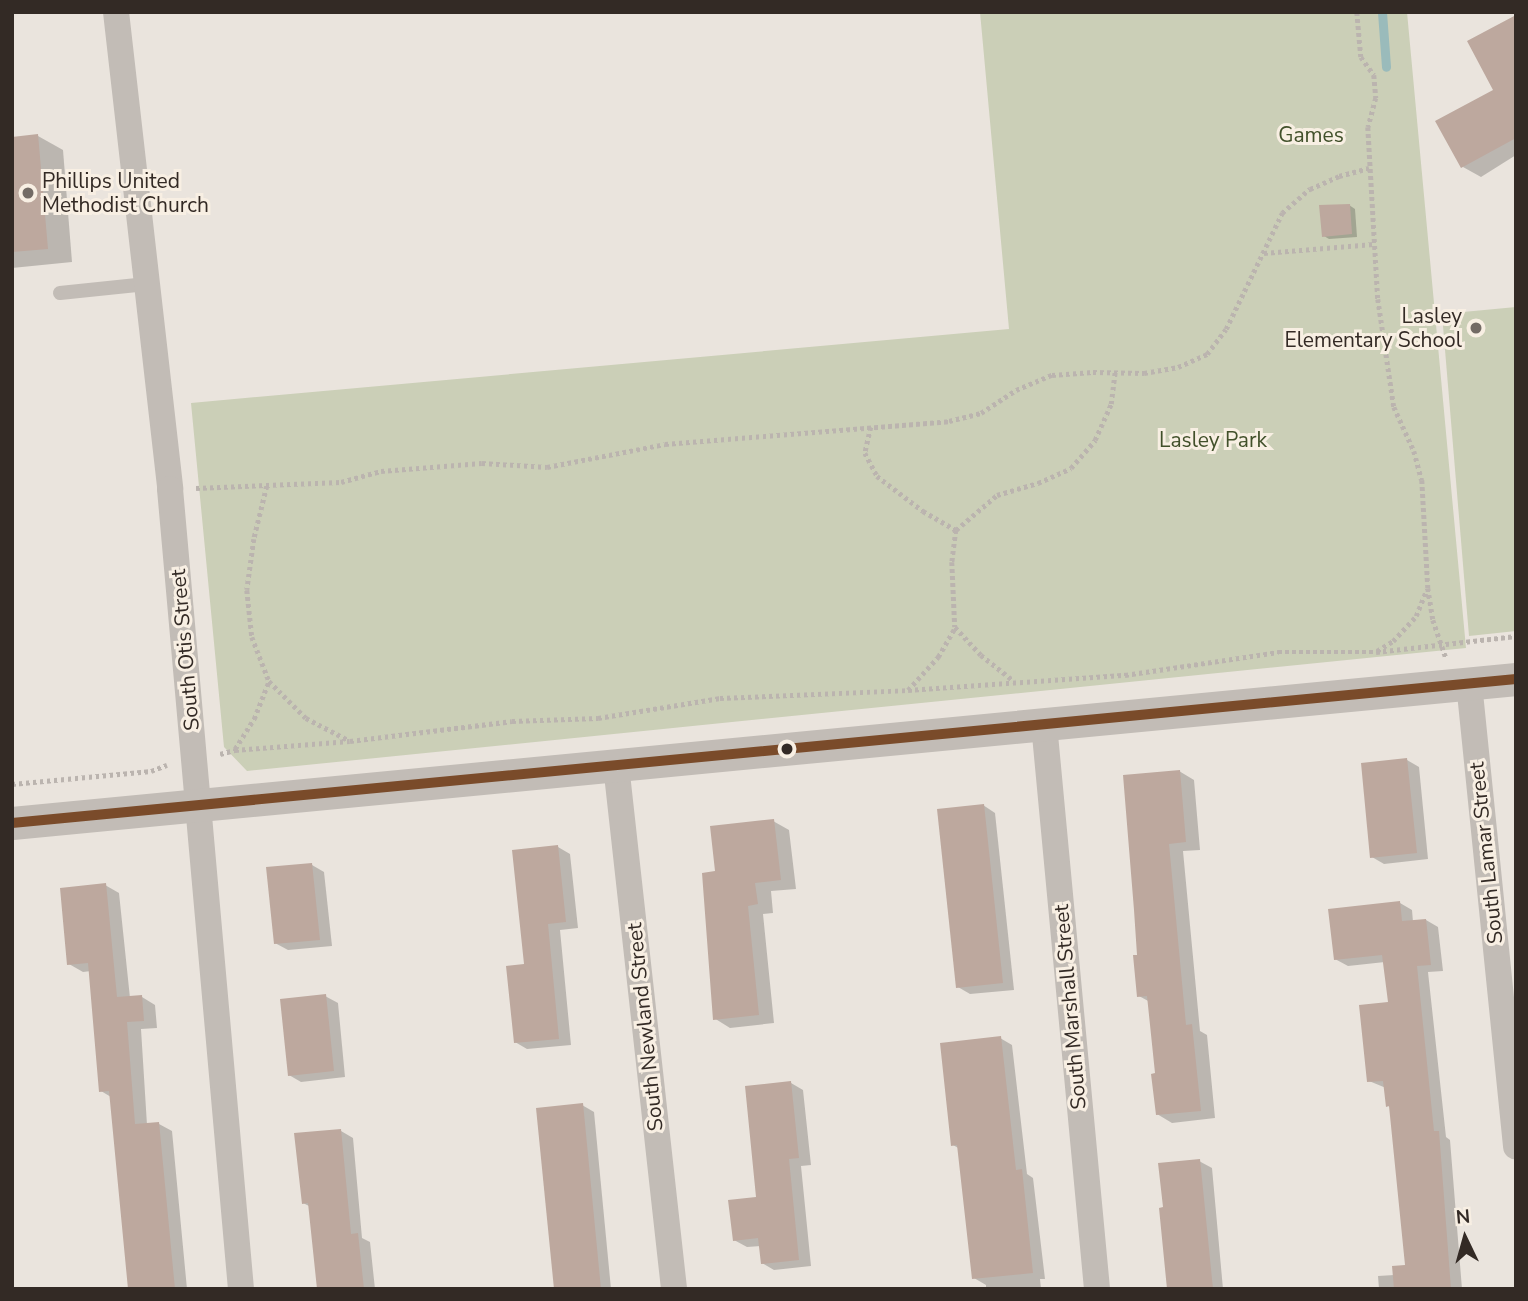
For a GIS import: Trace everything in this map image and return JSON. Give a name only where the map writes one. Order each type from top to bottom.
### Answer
[{"type":"street","name":"South Otis Street","points":[[116,12],[170,489],[207,756],[198,805],[241,1289]]},
{"type":"street","points":[[12,823],[1516,679]]},
{"type":"street","name":"South Lamar Street","points":[[1469,683],[1516,1147]]},
{"type":"street","name":"South Marshall Street","points":[[1044,724],[1097,1289]]},
{"type":"street","name":"South Newland Street","points":[[616,765],[674,1289]]},
{"type":"lane","points":[[60,293],[147,284]]},
{"type":"path","points":[[1357,12],[1361,57],[1374,75],[1376,98],[1367,127],[1378,299],[1394,407],[1415,451],[1422,480],[1428,588],[1433,620],[1443,645]]},
{"type":"path","points":[[194,488],[341,482],[380,471],[482,463],[547,467],[665,444],[949,421],[981,413],[1016,390],[1052,375],[1144,373],[1178,368],[1207,354],[1226,329],[1282,213],[1310,189],[1339,176],[1369,169]]},
{"type":"path","points":[[1263,253],[1374,244]]},
{"type":"path","points":[[908,690],[938,657],[955,627],[951,562],[956,530],[997,495],[1038,483],[1071,468],[1095,440],[1111,404],[1115,372]]},
{"type":"path","points":[[871,427],[865,453],[877,476],[923,511],[956,530]]},
{"type":"path","points":[[267,486],[254,539],[247,590],[252,637],[269,681],[306,718],[350,741]]},
{"type":"path","points":[[1376,652],[1392,641],[1416,616],[1428,588]]},
{"type":"path","points":[[955,627],[981,655],[1014,681]]},
{"type":"path","points":[[12,785],[151,771],[235,750],[350,741],[512,721],[598,718],[720,698],[908,690],[1125,674],[1278,652],[1376,652],[1516,636]]},
{"type":"path","points":[[235,750],[254,719],[269,681]]},
{"type":"green space","name":"Lasley Park","points":[[980,12],[1407,12],[1466,648],[247,771],[224,747],[191,403],[1009,329]]},
{"type":"green space","points":[[1516,307],[1516,631],[1469,636],[1442,314]]},
{"type":"building","points":[[1516,15],[1516,138],[1461,168],[1435,121],[1493,90],[1467,41]]},
{"type":"building","name":"Phillips United Methodist Church","points":[[38,134],[48,249],[12,252],[12,137]]},
{"type":"building","points":[[1350,204],[1352,234],[1322,237],[1319,205]]},
{"type":"building","points":[[1407,758],[1417,853],[1370,858],[1361,763]]},
{"type":"building","points":[[1180,770],[1186,842],[1169,844],[1186,1025],[1192,1024],[1201,1111],[1156,1115],[1151,1074],[1155,1073],[1147,996],[1137,997],[1133,955],[1137,955],[1123,775]]},
{"type":"building","points":[[984,804],[1003,983],[956,988],[937,809]]},
{"type":"building","points":[[774,819],[781,880],[755,883],[758,904],[748,906],[759,1015],[713,1020],[702,873],[715,871],[710,826]]},
{"type":"building","points":[[558,845],[566,922],[548,924],[559,1039],[514,1043],[506,966],[524,964],[512,850]]},
{"type":"building","points":[[312,863],[320,940],[274,944],[266,867]]},
{"type":"building","points":[[106,883],[117,997],[142,995],[144,1021],[127,1022],[135,1124],[159,1122],[175,1289],[128,1289],[109,1091],[99,1092],[88,963],[67,965],[60,888]]},
{"type":"building","points":[[1400,901],[1402,921],[1426,919],[1431,965],[1417,966],[1434,1131],[1439,1131],[1451,1289],[1394,1289],[1392,1266],[1405,1265],[1389,1106],[1386,1107],[1383,1081],[1367,1082],[1359,1005],[1388,1002],[1382,955],[1334,960],[1328,909]]},
{"type":"building","points":[[326,994],[334,1071],[288,1076],[280,999]]},
{"type":"building","points":[[1001,1036],[1016,1170],[1022,1169],[1033,1273],[972,1279],[957,1145],[951,1146],[940,1043]]},
{"type":"building","points":[[791,1081],[799,1158],[789,1159],[799,1260],[761,1264],[758,1238],[733,1241],[728,1200],[756,1197],[745,1086]]},
{"type":"building","points":[[583,1103],[601,1289],[554,1289],[536,1108]]},
{"type":"building","points":[[341,1129],[351,1234],[358,1233],[364,1289],[317,1289],[308,1203],[302,1204],[294,1133]]},
{"type":"building","points":[[1200,1159],[1213,1289],[1167,1289],[1159,1208],[1163,1207],[1158,1163]]},
{"type":"waterway","points":[[1382,12],[1386,67]]},
{"type":"transit line","points":[[12,823],[1516,679]]},
{"type":"place","name":"Phillips United Methodist Church","points":[[28,193]]},
{"type":"place","name":"Lasley Elementary School","points":[[1476,328]]},
{"type":"park label","name":"Games","points":[[1311,135]]}]
